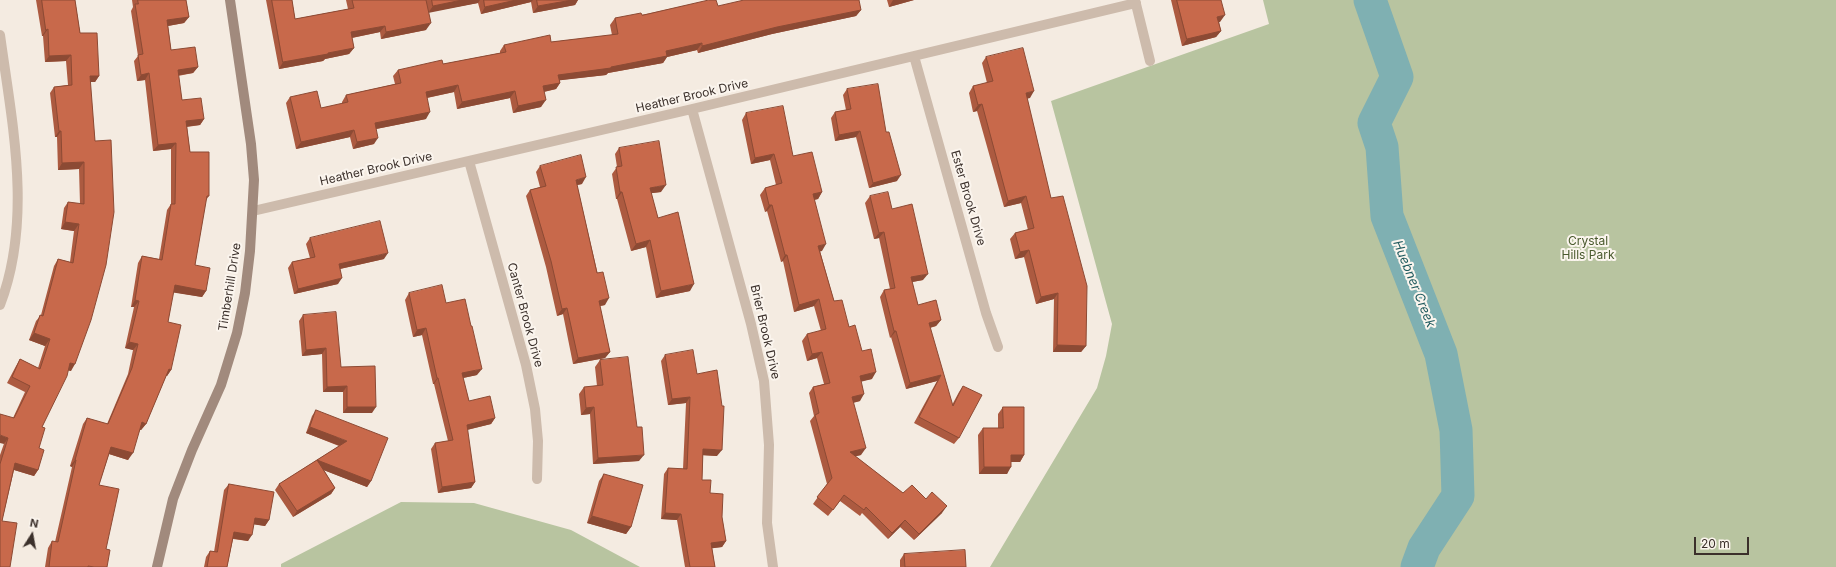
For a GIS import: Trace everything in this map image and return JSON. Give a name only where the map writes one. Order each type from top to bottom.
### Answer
[{"type":"street","name":"Timberhill Drive","points":[[157,567],[173,499],[192,450],[221,384],[237,333],[245,293],[253,211],[254,180],[251,144],[230,0]]},
{"type":"street","name":"Heather Brook Drive","points":[[253,211],[692,109],[1135,1]]},
{"type":"street","points":[[1135,1],[1150,62]]},
{"type":"street","points":[[0,35],[10,113],[19,212],[9,282],[0,305]]},
{"type":"street","name":"Ester Brook Drive","points":[[914,56],[986,313],[998,347]]},
{"type":"street","name":"Brier Brook Drive","points":[[692,109],[751,324],[764,381],[769,445],[767,523],[773,567]]},
{"type":"street","name":"Canter Brook Drive","points":[[469,161],[526,365],[535,409],[538,441],[537,479]]},
{"type":"green space","name":"Crystal Hills Park","points":[[1263,0],[1836,0],[1836,567],[990,567],[1097,388],[1106,356],[1112,324],[1051,101],[1269,24]]},
{"type":"green space","points":[[401,502],[474,503],[571,530],[640,567],[281,567],[281,564]]},
{"type":"building","points":[[42,0],[75,0],[80,33],[97,33],[99,76],[90,76],[95,141],[111,140],[114,212],[106,265],[91,320],[75,364],[70,363],[67,376],[42,427],[45,428],[39,448],[44,450],[38,470],[15,463],[2,521],[17,523],[10,567],[0,567],[0,464],[8,438],[0,435],[0,414],[14,418],[30,386],[12,377],[20,359],[40,369],[50,339],[34,333],[40,315],[43,316],[58,259],[73,263],[79,224],[65,222],[68,202],[84,204],[84,162],[62,163],[61,131],[59,131],[54,87],[72,85],[71,55],[49,56],[48,29],[46,30]]},
{"type":"building","points":[[138,0],[186,0],[189,17],[167,20],[171,50],[195,47],[198,67],[178,70],[182,100],[201,98],[204,119],[186,121],[190,152],[209,152],[209,196],[207,196],[195,265],[210,268],[206,291],[175,285],[168,322],[181,325],[171,370],[169,369],[146,424],[142,422],[133,453],[111,447],[99,485],[119,489],[106,549],[110,550],[107,567],[49,567],[52,541],[58,542],[75,460],[87,418],[108,424],[132,368],[138,344],[129,342],[139,301],[135,300],[142,256],[162,260],[171,204],[175,204],[176,143],[158,145],[149,73],[141,75],[138,55],[143,54],[135,4],[138,4]]},
{"type":"building","points":[[272,0],[292,0],[295,19],[354,8],[352,0],[426,0],[431,23],[386,32],[385,26],[351,32],[354,48],[283,62]]},
{"type":"building","points":[[432,0],[462,0],[433,6]]},
{"type":"building","points":[[484,0],[516,0],[485,7]]},
{"type":"building","points":[[537,0],[572,0],[538,6]]},
{"type":"building","points":[[709,0],[716,0],[718,6],[744,0],[859,0],[861,10],[777,27],[702,46],[702,43],[666,51],[667,56],[611,68],[558,75],[560,83],[543,86],[546,100],[518,106],[515,91],[462,102],[458,85],[426,92],[430,112],[375,123],[378,138],[357,142],[354,130],[301,142],[290,97],[317,91],[321,108],[348,102],[346,95],[401,83],[398,70],[442,60],[443,64],[506,52],[504,45],[550,35],[551,42],[618,34],[615,18],[641,13],[642,15]]},
{"type":"building","points":[[1177,0],[1221,0],[1225,15],[1217,17],[1221,31],[1187,39]]},
{"type":"building","points":[[1023,48],[1034,91],[1026,93],[1051,198],[1063,196],[1087,286],[1086,346],[1057,345],[1058,293],[1041,297],[1029,250],[1020,252],[1015,233],[1034,228],[1026,196],[1008,201],[982,104],[978,105],[973,86],[993,81],[986,57]]},
{"type":"building","points":[[878,84],[886,132],[889,132],[901,175],[873,183],[860,131],[839,135],[835,112],[851,109],[847,89]]},
{"type":"building","points":[[783,106],[793,156],[812,152],[822,192],[813,194],[826,244],[818,246],[834,301],[842,300],[849,327],[855,325],[862,351],[871,349],[876,372],[860,376],[864,394],[852,397],[866,448],[850,452],[903,493],[912,485],[926,499],[932,492],[947,506],[919,534],[905,520],[892,533],[866,507],[864,510],[844,495],[833,510],[817,497],[832,478],[815,415],[819,413],[813,387],[830,383],[822,352],[812,354],[807,334],[826,329],[819,299],[799,305],[787,255],[785,255],[772,205],[769,205],[765,188],[782,183],[774,154],[755,158],[746,113]]},
{"type":"building","points":[[659,141],[666,185],[650,188],[658,218],[678,212],[694,284],[661,291],[650,240],[636,244],[622,192],[620,192],[616,167],[622,166],[619,148]]},
{"type":"building","points":[[581,155],[586,177],[576,180],[597,273],[603,272],[609,298],[599,301],[610,352],[578,358],[567,308],[562,309],[551,261],[530,190],[546,186],[540,166]]},
{"type":"building","points":[[888,192],[892,209],[912,204],[928,274],[911,277],[918,305],[936,300],[941,320],[929,323],[953,406],[963,386],[982,395],[959,438],[919,417],[941,375],[910,383],[896,331],[894,331],[884,290],[895,288],[884,232],[879,233],[870,196]]},
{"type":"building","points":[[380,221],[388,253],[339,264],[342,278],[298,289],[292,262],[315,257],[310,238]]},
{"type":"building","points":[[442,285],[446,303],[465,299],[472,326],[482,369],[462,373],[469,401],[490,396],[495,418],[467,425],[475,482],[442,487],[435,443],[453,440],[426,328],[417,330],[409,293]]},
{"type":"building","points":[[336,312],[341,367],[375,366],[376,407],[347,407],[347,386],[327,387],[326,348],[306,350],[303,315]]},
{"type":"building","points":[[693,350],[697,374],[717,370],[722,406],[724,406],[722,450],[703,449],[702,480],[711,480],[710,493],[723,494],[722,517],[726,541],[711,543],[715,567],[690,567],[681,514],[665,513],[668,468],[687,469],[690,397],[672,399],[665,355]]},
{"type":"building","points":[[628,357],[637,427],[642,427],[644,455],[598,458],[594,407],[586,408],[584,387],[603,385],[600,360]]},
{"type":"building","points":[[1003,407],[1024,407],[1024,455],[1011,455],[1011,467],[984,467],[983,428],[1003,428]]},
{"type":"building","points":[[316,410],[388,438],[371,481],[317,460],[335,488],[297,511],[279,484],[347,441],[310,427]]},
{"type":"building","points":[[604,474],[643,485],[631,527],[592,516]]},
{"type":"building","points":[[229,484],[274,492],[269,520],[255,518],[252,535],[234,532],[227,567],[207,567],[210,551],[217,552]]},
{"type":"building","points":[[965,550],[966,567],[905,567],[904,554]]},
{"type":"waterway","name":"Huebner Creek","points":[[1370,0],[1397,77],[1374,123],[1382,147],[1387,216],[1441,354],[1456,430],[1458,496],[1424,548],[1417,567]]}]
